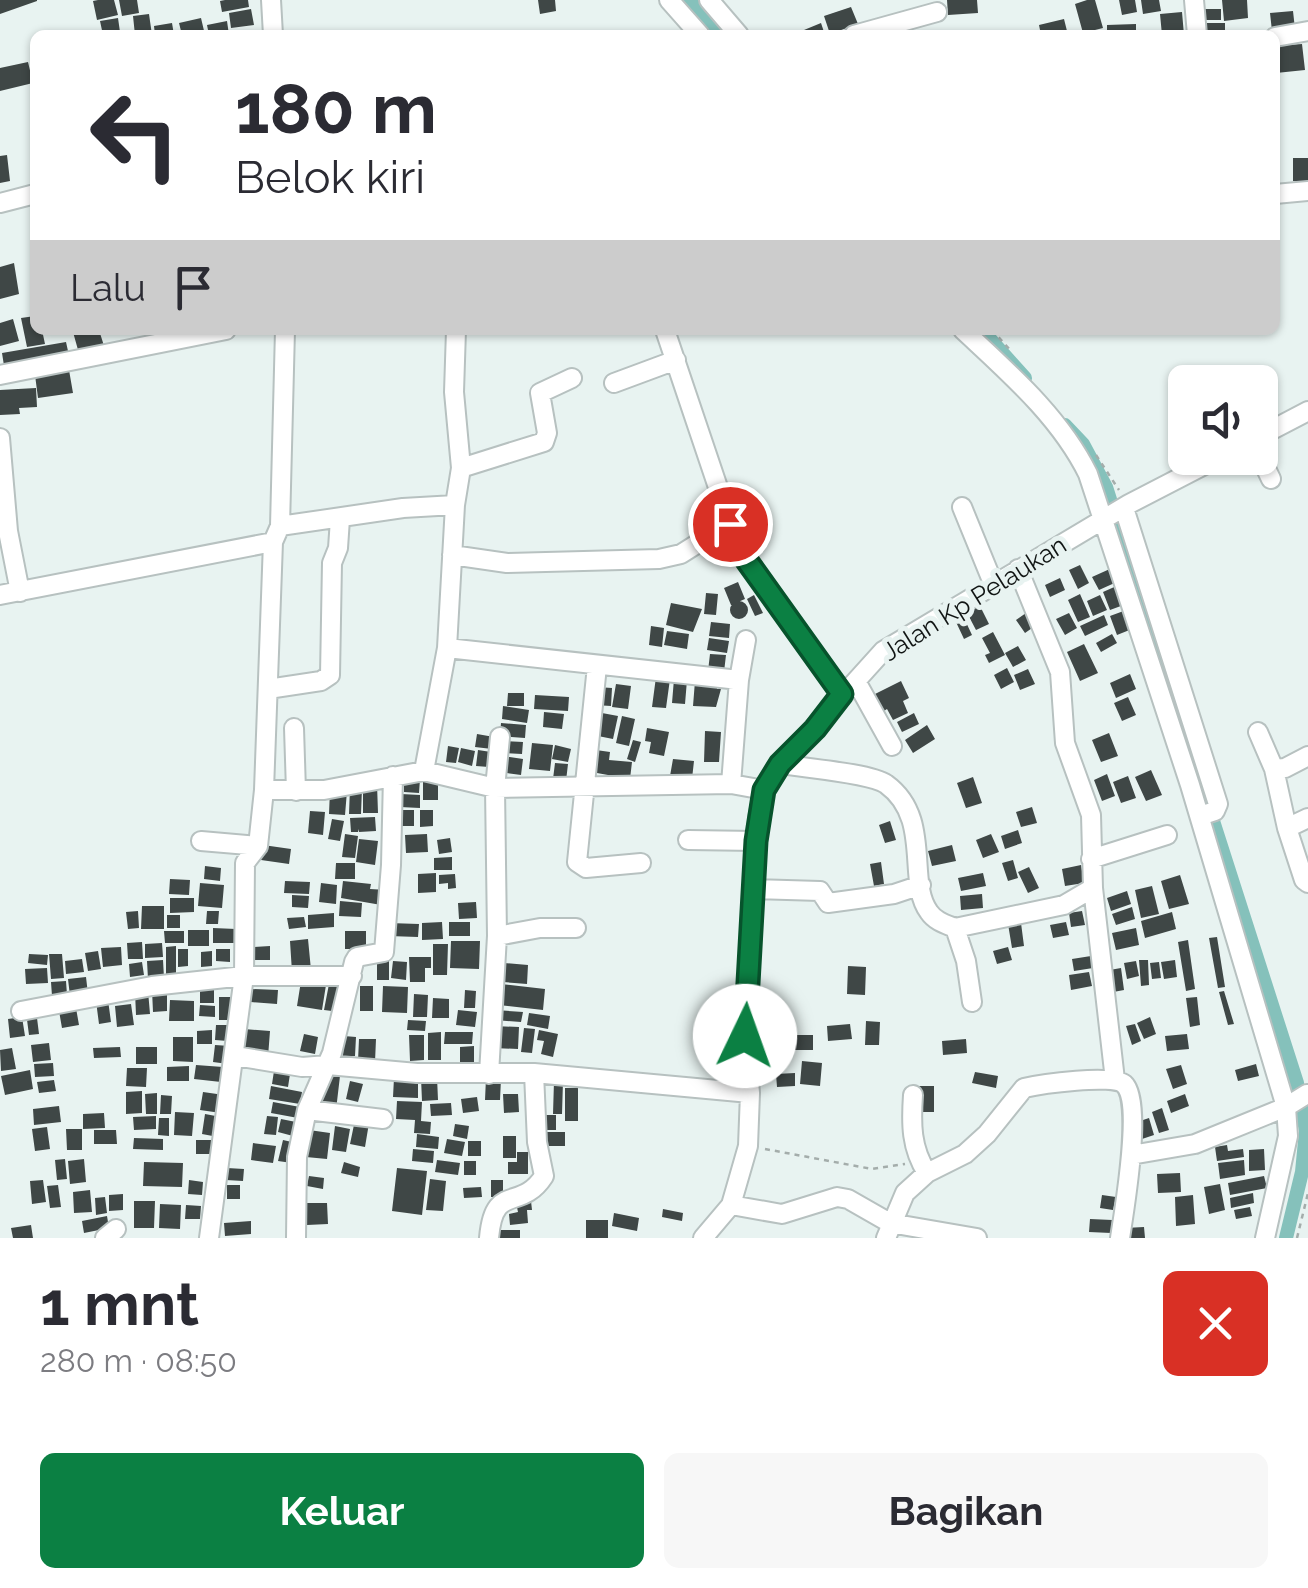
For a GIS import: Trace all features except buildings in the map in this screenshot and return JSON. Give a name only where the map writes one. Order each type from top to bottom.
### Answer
[{"type":"street","points":[[271,0],[272,30]]},
{"type":"street","points":[[669,0],[696,30]]},
{"type":"street","points":[[709,0],[735,30]]},
{"type":"street","points":[[1194,0],[1196,30]]},
{"type":"street","points":[[868,30],[938,12]]},
{"type":"street","points":[[1280,35],[1308,31]]},
{"type":"street","points":[[1280,194],[1308,191]]},
{"type":"street","points":[[0,203],[30,195]]},
{"type":"street","points":[[0,375],[201,335]]},
{"type":"street","points":[[209,1238],[244,976],[245,863],[258,846],[264,790],[285,335]]},
{"type":"street","points":[[424,771],[447,648],[455,505],[462,468],[454,392],[456,335]]},
{"type":"street","points":[[668,335],[730,524],[747,561],[892,746]]},
{"type":"street","points":[[968,335],[1019,382],[1077,452],[1088,474],[1119,573],[1206,814],[1296,1101],[1266,1238]]},
{"type":"street","points":[[614,383],[676,360]]},
{"type":"street","points":[[462,468],[544,442],[540,393],[572,378]]},
{"type":"street","points":[[1278,427],[1308,411]]},
{"type":"street","points":[[0,438],[4,532],[20,592]]},
{"type":"street","points":[[1185,475],[1126,506],[1140,565],[1218,804],[1206,814]]},
{"type":"street","points":[[0,595],[340,518],[455,505]]},
{"type":"street","name":"Jalan Kp Pelaukan","points":[[702,1238],[731,1205],[748,1146],[750,1093],[745,1036],[756,841],[764,790],[780,764],[882,651],[1126,506]]},
{"type":"street","points":[[962,507],[993,583]]},
{"type":"street","points":[[268,688],[321,681],[330,675],[332,562],[338,548],[340,518]]},
{"type":"street","points":[[452,556],[507,562],[659,558],[681,554],[730,524]]},
{"type":"street","points":[[1119,573],[1140,565]]},
{"type":"street","points":[[1018,569],[1060,672],[1065,742],[1092,814],[1092,888],[1115,1080]]},
{"type":"street","points":[[732,784],[739,680],[746,640]]},
{"type":"street","points":[[447,648],[739,680]]},
{"type":"street","points":[[597,666],[577,856],[580,866],[641,863]]},
{"type":"street","points":[[294,728],[296,791]]},
{"type":"street","points":[[1258,732],[1274,769],[1287,828],[1308,884]]},
{"type":"street","points":[[489,1074],[497,936],[495,788],[500,737]]},
{"type":"street","points":[[1274,769],[1308,756]]},
{"type":"street","points":[[780,764],[873,779],[889,786],[912,822],[921,885],[929,912],[939,922],[955,928],[1064,905],[1092,888]]},
{"type":"street","points":[[264,790],[324,790],[424,771],[495,788],[732,784],[764,790]]},
{"type":"street","points":[[296,1238],[298,1158],[307,1110],[328,1065],[357,957],[384,952],[393,776]]},
{"type":"street","points":[[1287,828],[1308,818]]},
{"type":"street","points":[[1091,859],[1167,835]]},
{"type":"street","points":[[688,840],[756,841]]},
{"type":"street","points":[[201,841],[258,846]]},
{"type":"street","points":[[754,889],[820,891],[828,903],[894,894],[921,885]]},
{"type":"street","points":[[497,936],[540,928],[576,928]]},
{"type":"street","points":[[955,928],[966,961],[972,1002]]},
{"type":"street","points":[[21,1011],[152,986],[244,976],[352,976]]},
{"type":"street","points":[[235,1056],[284,1066],[328,1065],[417,1074],[534,1073],[750,1093]]},
{"type":"street","points":[[489,1238],[492,1209],[500,1202],[530,1192],[544,1176],[537,1142],[534,1073]]},
{"type":"street","points":[[888,1230],[905,1193],[924,1168],[964,1154],[987,1134],[1024,1088],[1115,1080],[1128,1089],[1132,1101],[1131,1154],[1120,1238]]},
{"type":"street","points":[[913,1095],[911,1128],[924,1168]]},
{"type":"street","points":[[1131,1154],[1196,1144],[1296,1101]]},
{"type":"street","points":[[307,1110],[383,1119]]},
{"type":"street","points":[[731,1205],[782,1214],[837,1198],[848,1199],[888,1230],[977,1238]]},
{"type":"path","points":[[748,1146],[872,1168],[924,1168]]},
{"type":"path","points":[[1296,1238],[1308,1193]]},
{"type":"waterway","points":[[689,0],[716,30]]},
{"type":"waterway","points":[[986,335],[1025,378]]},
{"type":"waterway","points":[[1065,425],[1083,444],[1106,487],[1297,1083],[1306,1131],[1302,1172],[1286,1238]]},
{"type":"route","points":[[730,524],[747,561],[842,694],[780,764],[764,790],[756,841],[745,1036]]}]
